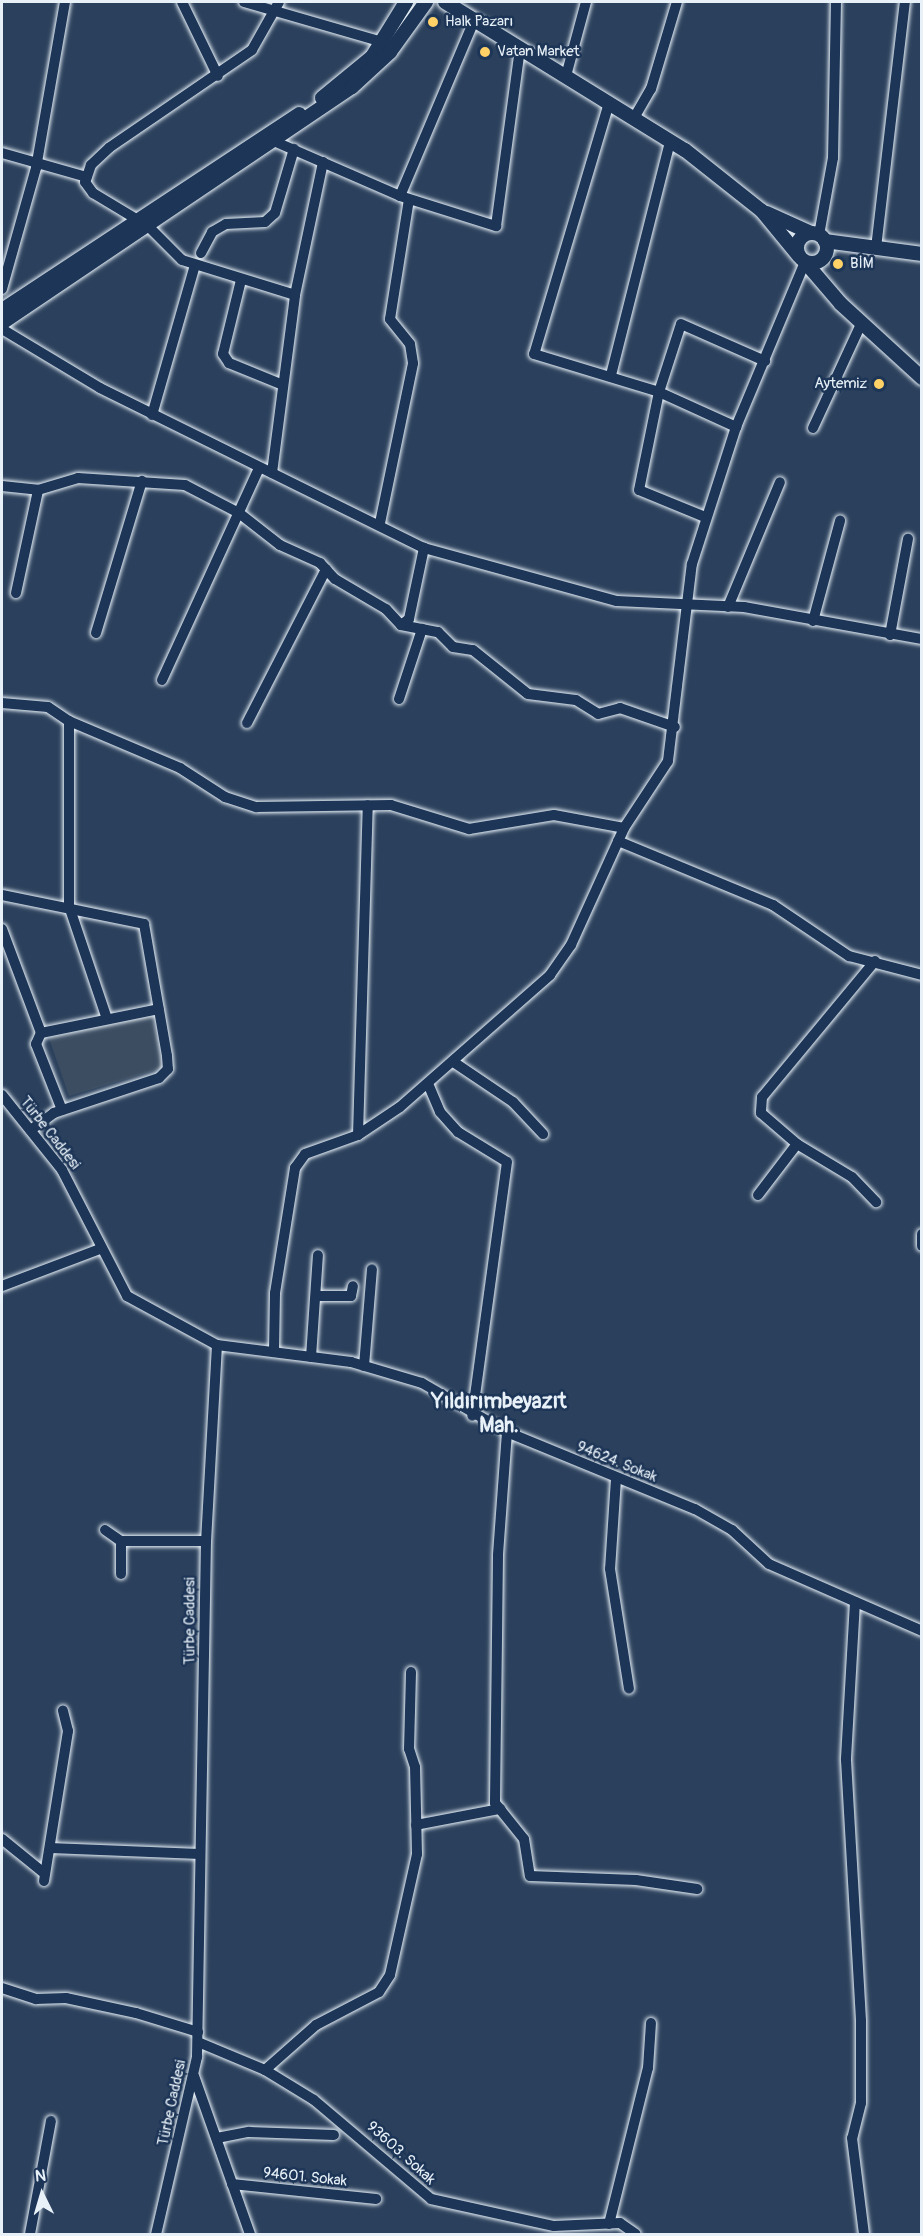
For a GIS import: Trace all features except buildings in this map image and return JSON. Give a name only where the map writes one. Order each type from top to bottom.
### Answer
[{"type":"main road","points":[[270,139],[318,101],[383,42],[406,2]]},
{"type":"main road","points":[[2,310],[144,222],[270,139],[382,59],[426,2]]},
{"type":"main road","points":[[445,2],[670,141],[762,211],[861,324],[921,378]]},
{"type":"main road","points":[[762,211],[818,236],[876,248],[921,254]]},
{"type":"main road","points":[[2,323],[144,222]]},
{"type":"main road","points":[[802,259],[822,260],[818,236]]},
{"type":"main road","points":[[802,259],[798,243],[818,236]]},
{"type":"street","points":[[2,289],[37,165],[65,2]]},
{"type":"street","points":[[182,2],[218,76]]},
{"type":"street","points":[[244,2],[383,42]]},
{"type":"street","points":[[87,177],[109,148],[218,76],[252,50],[279,2]]},
{"type":"street","points":[[566,76],[586,2]]},
{"type":"street","points":[[634,118],[651,89],[676,2]]},
{"type":"street","points":[[818,236],[833,159],[836,2]]},
{"type":"street","points":[[876,248],[905,2]]},
{"type":"street","points":[[380,524],[413,363],[410,344],[390,319],[404,198],[474,21]]},
{"type":"street","points":[[270,139],[404,198],[496,226],[520,48]]},
{"type":"street","points":[[609,103],[534,354],[611,375],[659,392],[736,427]]},
{"type":"street","points":[[611,375],[670,141]]},
{"type":"street","points":[[201,253],[212,232],[226,224],[265,222],[275,213],[294,149]]},
{"type":"street","points":[[2,153],[37,165],[87,177]]},
{"type":"street","points":[[272,473],[295,296],[323,162]]},
{"type":"street","points":[[87,177],[93,193],[144,222],[182,260],[295,296]]},
{"type":"street","points":[[274,1352],[275,1293],[295,1168],[305,1154],[358,1135],[429,1086],[550,975],[571,945],[624,828],[668,761],[675,727],[683,608],[705,517],[736,427],[765,361],[802,259]]},
{"type":"street","points":[[152,415],[195,265]]},
{"type":"street","points":[[241,280],[223,354],[229,363],[283,385]]},
{"type":"street","points":[[705,517],[639,490],[659,392],[681,324],[765,361]]},
{"type":"street","points":[[813,428],[861,324]]},
{"type":"street","points":[[2,329],[152,415],[380,524],[424,548],[617,602],[683,608],[728,607],[921,639]]},
{"type":"street","points":[[162,680],[260,468]]},
{"type":"street","points":[[2,486],[38,490],[78,478],[185,485],[239,513],[280,545],[326,569],[386,609],[401,625],[438,632],[453,647],[473,650],[528,694],[576,700],[598,714],[620,708],[675,727]]},
{"type":"street","points":[[96,633],[142,481]]},
{"type":"street","points":[[728,607],[780,482]]},
{"type":"street","points":[[16,593],[38,490]]},
{"type":"street","points":[[813,621],[840,521]]},
{"type":"street","points":[[890,635],[908,539]]},
{"type":"street","points":[[401,625],[409,619],[424,548]]},
{"type":"street","points":[[247,723],[326,569]]},
{"type":"street","points":[[399,699],[422,629]]},
{"type":"street","points":[[2,703],[48,706],[69,721],[180,768],[242,803],[368,805],[415,811],[469,830],[554,815],[624,828]]},
{"type":"street","points":[[69,721],[69,906],[107,1019]]},
{"type":"street","points":[[358,1135],[368,805]]},
{"type":"street","points":[[618,841],[726,883],[773,905],[849,956],[921,975]]},
{"type":"street","points":[[2,895],[69,906],[144,924],[159,1009],[166,1074],[62,1110],[31,1130]]},
{"type":"street","points":[[2,929],[41,1033],[36,1044],[62,1110]]},
{"type":"street","points":[[875,961],[762,1097],[761,1113],[797,1144],[852,1176],[876,1202]]},
{"type":"street","points":[[41,1033],[159,1009]]},
{"type":"street","points":[[455,1063],[513,1102],[543,1134]]},
{"type":"street","points":[[429,1086],[440,1112],[458,1132],[507,1162],[472,1416]]},
{"type":"street","name":"Türbe Caddesi","points":[[2,1095],[31,1130],[72,1187],[100,1249],[133,1302],[217,1345],[206,1540],[198,2037],[194,2076],[156,2235]]},
{"type":"street","points":[[758,1195],[797,1144]]},
{"type":"street","points":[[921,1234],[921,1246]]},
{"type":"street","points":[[2,1287],[100,1249]]},
{"type":"street","points":[[311,1357],[318,1255]]},
{"type":"street","points":[[364,1366],[372,1269]]},
{"type":"street","points":[[316,1296],[351,1296],[353,1286]]},
{"type":"street","name":"94624. Sokak","points":[[217,1345],[364,1366],[422,1383],[472,1416],[616,1479],[695,1509],[732,1530],[769,1564],[921,1631]]},
{"type":"street","points":[[507,1432],[495,1700],[495,1803],[524,1839],[530,1876],[636,1880],[697,1889]]},
{"type":"street","points":[[616,1479],[610,1569],[629,1689]]},
{"type":"street","points":[[105,1530],[121,1541],[206,1540]]},
{"type":"street","points":[[121,1541],[122,1574]]},
{"type":"street","points":[[855,1602],[847,1784],[861,2021],[861,2103],[852,2138],[864,2235]]},
{"type":"street","points":[[265,2070],[316,2025],[379,1992],[390,1975],[410,1892],[416,1825],[409,1749],[411,1672]]},
{"type":"street","points":[[2,1839],[45,1877],[68,1731],[63,1711]]},
{"type":"street","points":[[416,1825],[500,1809]]},
{"type":"street","points":[[50,1848],[200,1854]]},
{"type":"street","name":"93603. Sokak","points":[[2,1988],[36,1999],[66,1998],[136,2013],[198,2037],[265,2070],[327,2109],[431,2199],[554,2226],[609,2224],[627,2226],[636,2235]]},
{"type":"street","points":[[609,2224],[648,2068],[651,2023]]},
{"type":"street","points":[[194,2076],[250,2235]]},
{"type":"street","points":[[30,2235],[51,2121]]},
{"type":"street","points":[[216,2138],[249,2132],[334,2135]]},
{"type":"street","name":"94601. Sokak","points":[[232,2184],[376,2199]]},
{"type":"shaded area","points":[[152,1015],[163,1068],[69,1096],[49,1038]]},
{"type":"place","name":"Halk Pazarı","points":[[433,22]]},
{"type":"place","name":"Vatan Market","points":[[485,52]]},
{"type":"place","name":"BİM","points":[[838,264]]},
{"type":"place","name":"Aytemiz","points":[[879,384]]},
{"type":"district","name":"Yıldırımbeyazıt Mah.","points":[[499,1414]]}]
